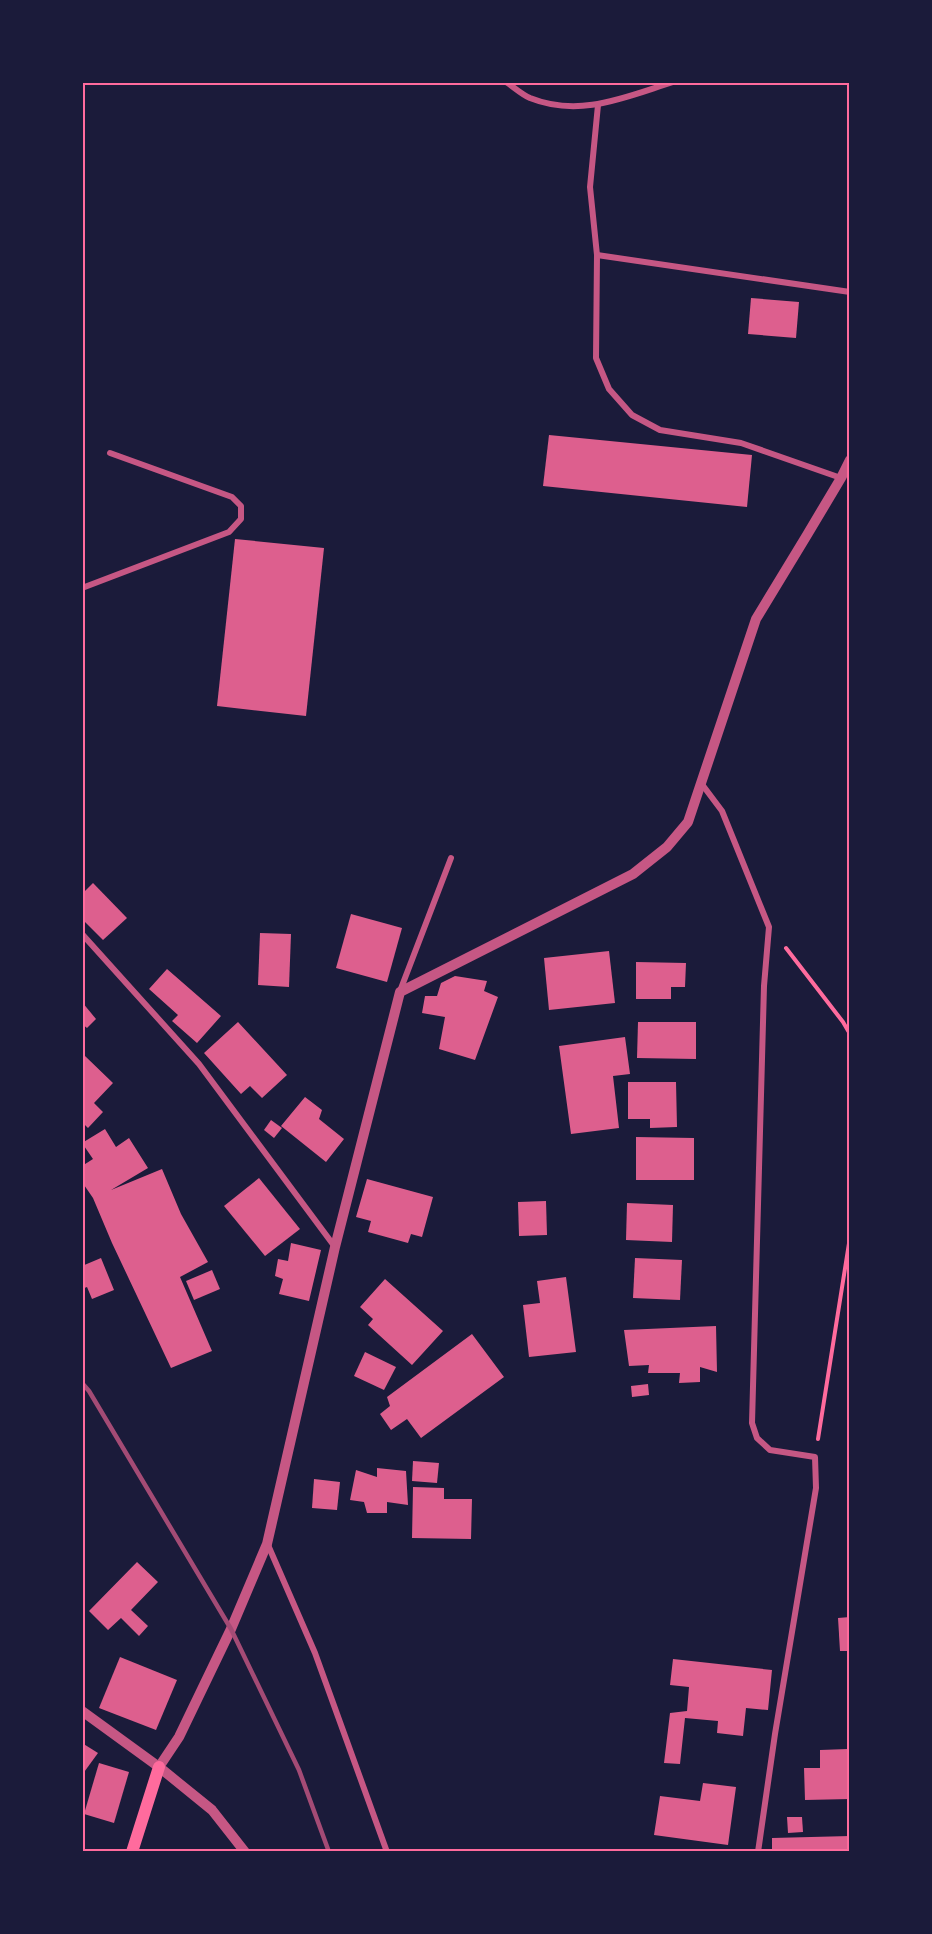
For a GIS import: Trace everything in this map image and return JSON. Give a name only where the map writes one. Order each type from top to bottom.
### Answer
[{"type":"main road","points":[[132,1851],[159,1767]]},
{"type":"street","points":[[506,82],[528,97],[564,107],[598,105],[673,82]]},
{"type":"street","points":[[598,105],[590,187],[597,255],[596,358],[609,390],[632,415],[660,430],[741,443],[841,478]]},
{"type":"street","points":[[597,255],[849,292]]},
{"type":"street","points":[[82,588],[229,532],[241,519],[241,506],[232,497],[110,453]]},
{"type":"street","points":[[400,992],[633,874],[667,847],[688,822],[756,619],[841,478],[849,460]]},
{"type":"street","points":[[701,783],[722,811],[769,927],[764,986],[752,1423],[757,1438],[770,1450],[815,1457],[816,1488],[758,1851]]},
{"type":"street","points":[[159,1767],[179,1737],[231,1629],[267,1544],[335,1247],[400,992],[451,858]]},
{"type":"street","points":[[82,934],[199,1064],[335,1247]]},
{"type":"street","points":[[267,1544],[315,1653],[387,1851]]},
{"type":"street","points":[[82,1711],[159,1767],[212,1810],[245,1851]]},
{"type":"path","points":[[769,927],[843,1022],[849,1035]]},
{"type":"path","points":[[815,1457],[849,1237]]},
{"type":"building","points":[[751,298],[799,302],[796,338],[748,334]]},
{"type":"building","points":[[549,435],[752,455],[747,507],[543,486]]},
{"type":"building","points":[[235,539],[324,548],[306,716],[217,706]]},
{"type":"building","points":[[93,883],[127,918],[103,940],[82,919],[82,894]]},
{"type":"building","points":[[351,914],[402,928],[387,982],[336,968]]},
{"type":"building","points":[[260,933],[291,934],[289,987],[258,985]]},
{"type":"building","points":[[609,951],[615,1003],[549,1010],[544,958]]},
{"type":"building","points":[[636,962],[686,963],[685,987],[671,987],[671,999],[636,999]]},
{"type":"building","points":[[167,969],[221,1016],[197,1043],[172,1021],[178,1015],[149,989]]},
{"type":"building","points":[[455,976],[487,981],[484,991],[498,997],[475,1060],[439,1049],[445,1017],[422,1013],[425,996],[437,996],[441,983]]},
{"type":"building","points":[[82,1002],[96,1019],[87,1028],[82,1024]]},
{"type":"building","points":[[238,1022],[287,1075],[262,1098],[250,1086],[241,1094],[204,1053]]},
{"type":"building","points":[[638,1022],[696,1022],[696,1059],[637,1058]]},
{"type":"building","points":[[625,1037],[630,1074],[613,1076],[619,1128],[571,1134],[559,1046]]},
{"type":"building","points":[[85,1056],[113,1083],[94,1103],[103,1112],[88,1128],[82,1122],[82,1059]]},
{"type":"building","points":[[628,1082],[676,1082],[677,1127],[650,1128],[650,1119],[628,1119]]},
{"type":"building","points":[[305,1097],[322,1110],[319,1119],[344,1139],[326,1162],[281,1126]]},
{"type":"building","points":[[271,1120],[282,1128],[274,1138],[264,1130]]},
{"type":"building","points":[[105,1129],[116,1147],[129,1138],[148,1168],[111,1190],[162,1169],[181,1214],[208,1262],[180,1277],[212,1351],[171,1368],[93,1198],[82,1182],[82,1166],[93,1159],[82,1143]]},
{"type":"building","points":[[636,1137],[694,1138],[694,1180],[636,1180]]},
{"type":"building","points":[[259,1178],[300,1229],[265,1256],[224,1206]]},
{"type":"building","points":[[367,1179],[433,1197],[422,1237],[411,1234],[408,1243],[368,1232],[371,1221],[356,1217]]},
{"type":"building","points":[[546,1201],[547,1235],[519,1236],[518,1202]]},
{"type":"building","points":[[627,1203],[673,1205],[672,1242],[626,1240]]},
{"type":"building","points":[[291,1243],[321,1250],[309,1301],[279,1294],[283,1279],[275,1276],[278,1259],[288,1261]]},
{"type":"building","points":[[101,1258],[114,1290],[92,1299],[87,1287],[82,1289],[82,1266]]},
{"type":"building","points":[[635,1258],[682,1260],[680,1300],[633,1298]]},
{"type":"building","points":[[212,1270],[220,1289],[194,1300],[186,1281]]},
{"type":"building","points":[[566,1277],[576,1352],[529,1357],[523,1305],[540,1303],[537,1281]]},
{"type":"building","points":[[385,1279],[443,1331],[412,1365],[368,1325],[373,1319],[360,1307]]},
{"type":"building","points":[[716,1326],[717,1372],[700,1367],[700,1382],[679,1383],[680,1373],[648,1373],[649,1365],[629,1366],[624,1330]]},
{"type":"building","points":[[472,1334],[504,1377],[421,1438],[407,1419],[391,1430],[380,1414],[390,1406],[387,1397]]},
{"type":"building","points":[[365,1352],[396,1367],[384,1390],[354,1376]]},
{"type":"building","points":[[648,1384],[649,1395],[632,1397],[631,1386]]},
{"type":"building","points":[[413,1461],[439,1463],[437,1483],[412,1481]]},
{"type":"building","points":[[377,1468],[406,1471],[408,1505],[387,1502],[387,1513],[367,1513],[364,1502],[350,1500],[356,1470],[377,1477]]},
{"type":"building","points":[[314,1479],[340,1482],[337,1510],[312,1508]]},
{"type":"building","points":[[413,1487],[444,1488],[444,1499],[472,1499],[471,1539],[412,1538]]},
{"type":"building","points":[[137,1562],[158,1582],[131,1610],[148,1626],[139,1636],[121,1618],[108,1630],[89,1611]]},
{"type":"building","points":[[850,1617],[850,1651],[840,1651],[838,1618]]},
{"type":"building","points":[[120,1657],[177,1680],[156,1730],[99,1708]]},
{"type":"building","points":[[673,1659],[772,1670],[768,1710],[746,1708],[743,1736],[717,1733],[718,1721],[685,1718],[680,1764],[664,1763],[670,1713],[687,1711],[689,1687],[670,1685]]},
{"type":"building","points":[[82,1743],[98,1753],[82,1775]]},
{"type":"building","points":[[848,1749],[850,1799],[805,1800],[804,1768],[820,1768],[820,1750]]},
{"type":"building","points":[[99,1763],[129,1772],[114,1823],[84,1814]]},
{"type":"building","points":[[703,1783],[736,1787],[728,1845],[654,1835],[660,1796],[700,1801]]},
{"type":"building","points":[[787,1817],[802,1817],[803,1832],[788,1833]]},
{"type":"building","points":[[850,1836],[850,1852],[772,1852],[772,1838]]},
{"type":"railway","points":[[82,1383],[89,1391],[231,1629],[299,1770],[329,1852]]}]
